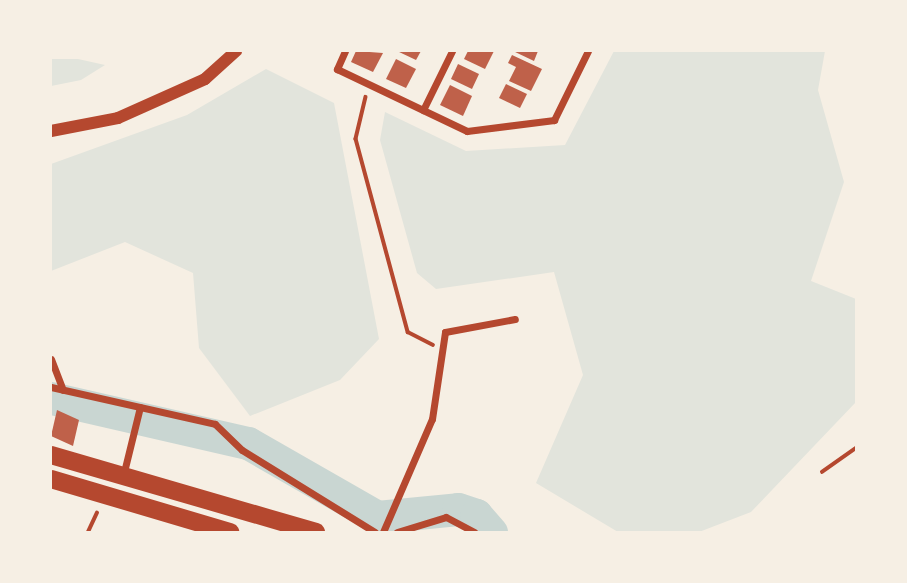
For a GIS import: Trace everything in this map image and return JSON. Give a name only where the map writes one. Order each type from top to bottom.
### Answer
[{"type":"main road","points":[[51,455],[122,480],[316,532]]},
{"type":"main road","points":[[51,479],[230,532]]},
{"type":"street","points":[[51,131],[118,118],[205,79],[236,51]]},
{"type":"street","points":[[345,51],[337,69],[467,131],[554,120],[588,51]]},
{"type":"street","points":[[424,110],[452,51]]},
{"type":"street","points":[[383,532],[432,419],[445,332],[515,320]]},
{"type":"street","points":[[51,359],[63,390]]},
{"type":"street","points":[[51,387],[215,424],[242,450],[375,532]]},
{"type":"street","points":[[122,480],[140,407]]},
{"type":"street","points":[[397,532],[446,517],[474,532]]},
{"type":"path","points":[[371,86],[356,139],[404,320],[408,332],[441,349]]},
{"type":"path","points":[[822,471],[856,448]]},
{"type":"path","points":[[88,532],[97,513]]},
{"type":"shaded area","points":[[614,51],[825,51],[818,90],[844,182],[811,281],[856,299],[856,402],[751,512],[699,532],[618,532],[536,483],[583,375],[554,272],[436,289],[417,273],[380,140],[385,112],[466,151],[565,145]]},
{"type":"shaded area","points":[[51,59],[78,59],[105,65],[81,80],[51,86]]},
{"type":"shaded area","points":[[266,69],[334,103],[379,339],[340,380],[250,416],[199,348],[193,273],[125,242],[51,271],[51,164],[187,115]]},
{"type":"building","points":[[356,51],[383,53],[373,72],[351,62]]},
{"type":"building","points":[[397,51],[421,51],[416,60]]},
{"type":"building","points":[[468,51],[494,51],[485,69],[464,59]]},
{"type":"building","points":[[513,51],[538,51],[534,61]]},
{"type":"building","points":[[512,55],[542,69],[531,91],[509,81],[516,67],[508,63]]},
{"type":"building","points":[[396,59],[416,69],[406,88],[386,79]]},
{"type":"building","points":[[458,64],[479,74],[472,89],[451,79]]},
{"type":"building","points":[[506,84],[527,94],[520,108],[499,98]]},
{"type":"building","points":[[450,85],[472,96],[463,116],[440,105]]},
{"type":"building","points":[[57,410],[79,420],[73,446],[51,436]]},
{"type":"waterway","points":[[51,398],[248,443],[377,517],[458,509],[476,515],[491,532]]}]
